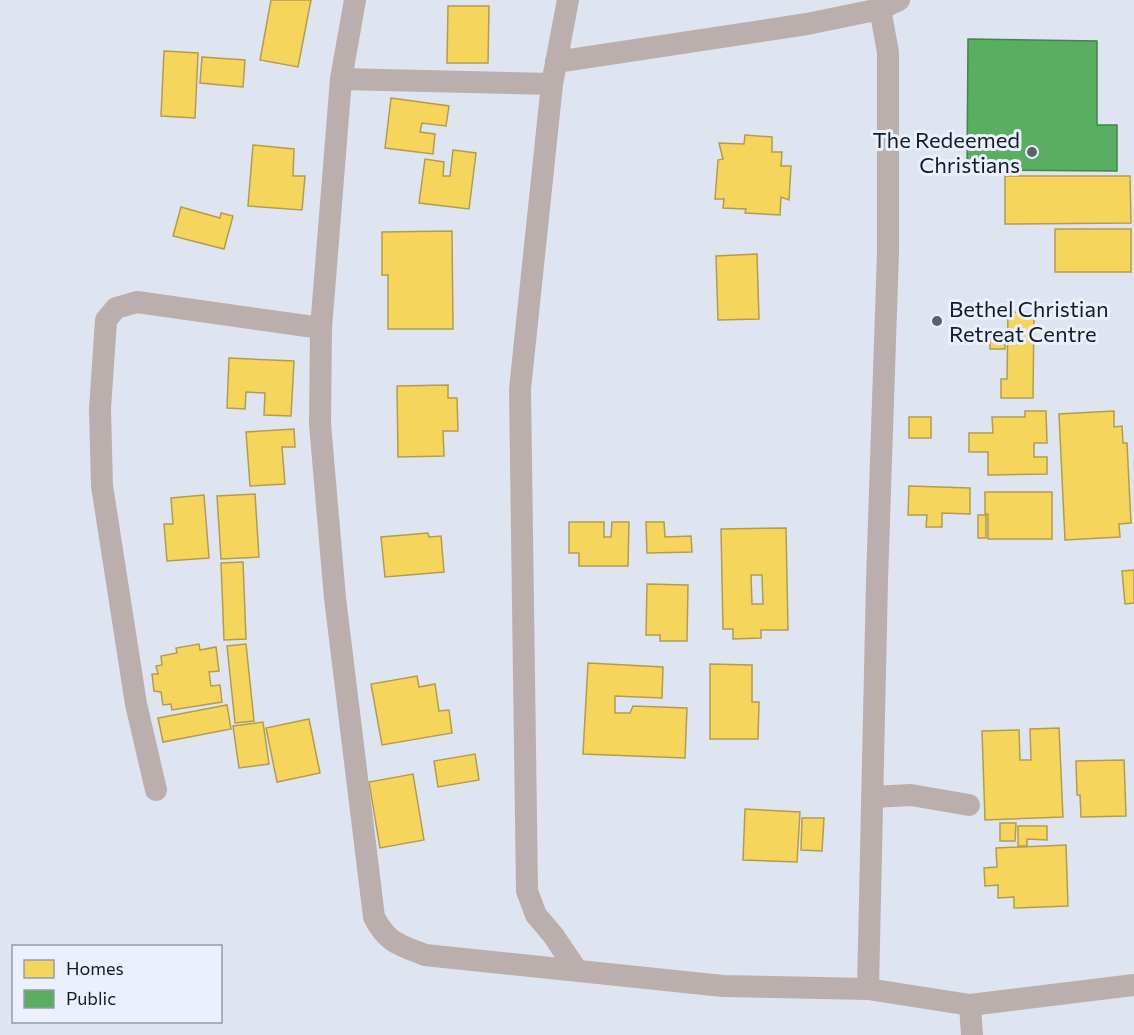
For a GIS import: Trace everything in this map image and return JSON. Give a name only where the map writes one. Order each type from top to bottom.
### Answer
[{"type":"street","points":[[355,0],[341,79],[321,328],[320,424],[335,598],[374,917],[382,933],[396,944],[425,954],[723,986],[868,988],[970,1005],[1134,985]]},
{"type":"street","points":[[568,0],[554,73],[520,389],[527,891],[536,915],[576,969]]},
{"type":"street","points":[[341,79],[554,73],[807,24],[890,4],[888,252],[877,580],[868,988]]},
{"type":"street","points":[[156,790],[135,704],[102,486],[100,409],[106,320],[116,308],[137,302],[321,328]]},
{"type":"street","points":[[872,797],[911,795],[969,805]]},
{"type":"street","points":[[970,1005],[972,1035]]},
{"type":"building: Homes","points":[[271,0],[311,0],[298,67],[260,60]]},
{"type":"building: Homes","points":[[448,6],[489,6],[488,63],[447,63]]},
{"type":"building: Homes","points":[[164,51],[198,53],[195,118],[161,116]]},
{"type":"building: Homes","points":[[202,57],[245,60],[243,87],[200,83]]},
{"type":"building: Homes","points":[[391,98],[449,106],[446,126],[422,123],[420,132],[435,134],[433,154],[385,148]]},
{"type":"building: Homes","points":[[745,135],[772,137],[772,152],[782,152],[781,166],[791,166],[789,200],[781,197],[780,215],[745,213],[746,209],[723,208],[724,199],[715,199],[718,160],[723,159],[719,143],[744,144]]},
{"type":"building: Homes","points":[[253,145],[294,149],[293,176],[305,176],[302,210],[248,206]]},
{"type":"building: Homes","points":[[453,150],[476,153],[469,209],[419,203],[425,159],[444,162],[443,176],[450,176]]},
{"type":"building: Homes","points":[[1005,176],[1130,176],[1131,223],[1005,224]]},
{"type":"building: Homes","points":[[181,207],[220,218],[221,213],[233,216],[224,249],[173,236]]},
{"type":"building: Homes","points":[[1055,229],[1131,229],[1131,272],[1055,272]]},
{"type":"building: Homes","points":[[452,231],[453,329],[388,329],[388,275],[382,275],[382,232]]},
{"type":"building: Homes","points":[[757,254],[759,319],[718,320],[716,256]]},
{"type":"building: Homes","points":[[1008,312],[1034,313],[1033,398],[1001,398],[1001,379],[1007,379]]},
{"type":"building: Homes","points":[[990,338],[1005,338],[1005,349],[990,349]]},
{"type":"building: Homes","points":[[229,358],[294,361],[291,416],[264,415],[265,393],[246,392],[245,409],[227,408]]},
{"type":"building: Homes","points":[[448,385],[448,398],[457,398],[458,431],[443,431],[444,456],[398,457],[397,386]]},
{"type":"building: Homes","points":[[1025,411],[1046,411],[1047,443],[1034,443],[1034,457],[1047,457],[1047,474],[988,475],[988,452],[969,452],[969,433],[993,433],[992,417],[1025,417]]},
{"type":"building: Homes","points":[[1114,411],[1114,427],[1122,426],[1123,443],[1127,443],[1131,523],[1119,524],[1120,537],[1065,540],[1059,414]]},
{"type":"building: Homes","points":[[909,417],[931,417],[931,438],[909,438]]},
{"type":"building: Homes","points":[[294,429],[295,447],[282,447],[285,484],[250,486],[246,432]]},
{"type":"building: Homes","points":[[909,486],[970,488],[970,514],[942,513],[942,527],[926,527],[927,515],[908,515]]},
{"type":"building: Homes","points":[[985,492],[1052,492],[1052,539],[988,539]]},
{"type":"building: Homes","points":[[255,494],[259,557],[221,559],[217,496]]},
{"type":"building: Homes","points":[[204,495],[209,558],[167,561],[164,524],[173,524],[171,498]]},
{"type":"building: Homes","points":[[978,515],[986,515],[986,538],[978,538]]},
{"type":"building: Homes","points":[[569,522],[604,522],[604,537],[611,537],[612,522],[629,522],[628,566],[579,566],[579,553],[569,553]]},
{"type":"building: Homes","points":[[646,522],[664,522],[665,537],[691,536],[692,552],[647,553]]},
{"type":"building: Homes","points":[[786,528],[788,630],[761,630],[761,638],[733,639],[733,629],[723,629],[721,529]],"holes":[[[751,575],[762,575],[763,604],[752,604]]]},
{"type":"building: Homes","points":[[428,533],[429,537],[441,536],[444,572],[385,577],[381,537]]},
{"type":"building: Homes","points":[[243,562],[246,639],[224,640],[221,563]]},
{"type":"building: Homes","points":[[1134,570],[1134,603],[1125,604],[1122,571]]},
{"type":"building: Homes","points":[[647,584],[688,585],[687,641],[660,641],[660,635],[646,635]]},
{"type":"building: Homes","points":[[199,644],[200,650],[216,647],[219,671],[209,672],[211,686],[220,685],[222,702],[172,710],[171,704],[163,705],[161,692],[154,691],[152,674],[158,674],[156,666],[162,665],[161,656],[177,653],[176,648]]},
{"type":"building: Homes","points":[[246,644],[254,721],[235,723],[227,646]]},
{"type":"building: Homes","points":[[588,663],[663,667],[662,698],[615,696],[615,713],[630,713],[633,706],[687,708],[685,758],[583,754]]},
{"type":"building: Homes","points":[[710,664],[752,665],[752,702],[759,702],[758,739],[710,739]]},
{"type":"building: Homes","points":[[417,676],[419,687],[435,684],[439,711],[449,710],[452,733],[382,745],[371,684]]},
{"type":"building: Homes","points":[[227,705],[231,729],[163,742],[158,718]]},
{"type":"building: Homes","points":[[309,719],[320,773],[277,782],[266,728]]},
{"type":"building: Homes","points":[[263,722],[269,764],[239,768],[233,726]]},
{"type":"building: Homes","points":[[1059,728],[1063,817],[985,820],[982,731],[1019,730],[1020,760],[1031,760],[1030,729]]},
{"type":"building: Homes","points":[[475,754],[479,780],[438,787],[434,761]]},
{"type":"building: Homes","points":[[1124,760],[1126,816],[1081,817],[1080,795],[1077,795],[1076,761]]},
{"type":"building: Homes","points":[[413,774],[424,840],[380,848],[369,782]]},
{"type":"building: Homes","points":[[745,809],[800,812],[797,862],[743,860]]},
{"type":"building: Homes","points":[[802,818],[824,818],[822,851],[801,850]]},
{"type":"building: Homes","points":[[1000,823],[1016,823],[1015,841],[1000,841]]},
{"type":"building: Homes","points":[[1018,826],[1047,826],[1047,840],[1027,839],[1027,846],[1018,846]]},
{"type":"building: Homes","points":[[1066,845],[1068,906],[1014,908],[1014,897],[998,898],[998,885],[985,886],[984,868],[997,867],[996,848]]},
{"type":"building: Public","points":[[968,39],[1097,41],[1097,125],[1117,125],[1117,171],[967,170]]},
{"type":"place","name":"The Redeemed Christians","points":[[1032,152]]},
{"type":"place","name":"Bethel Christian Retreat Centre","points":[[937,321]]}]
